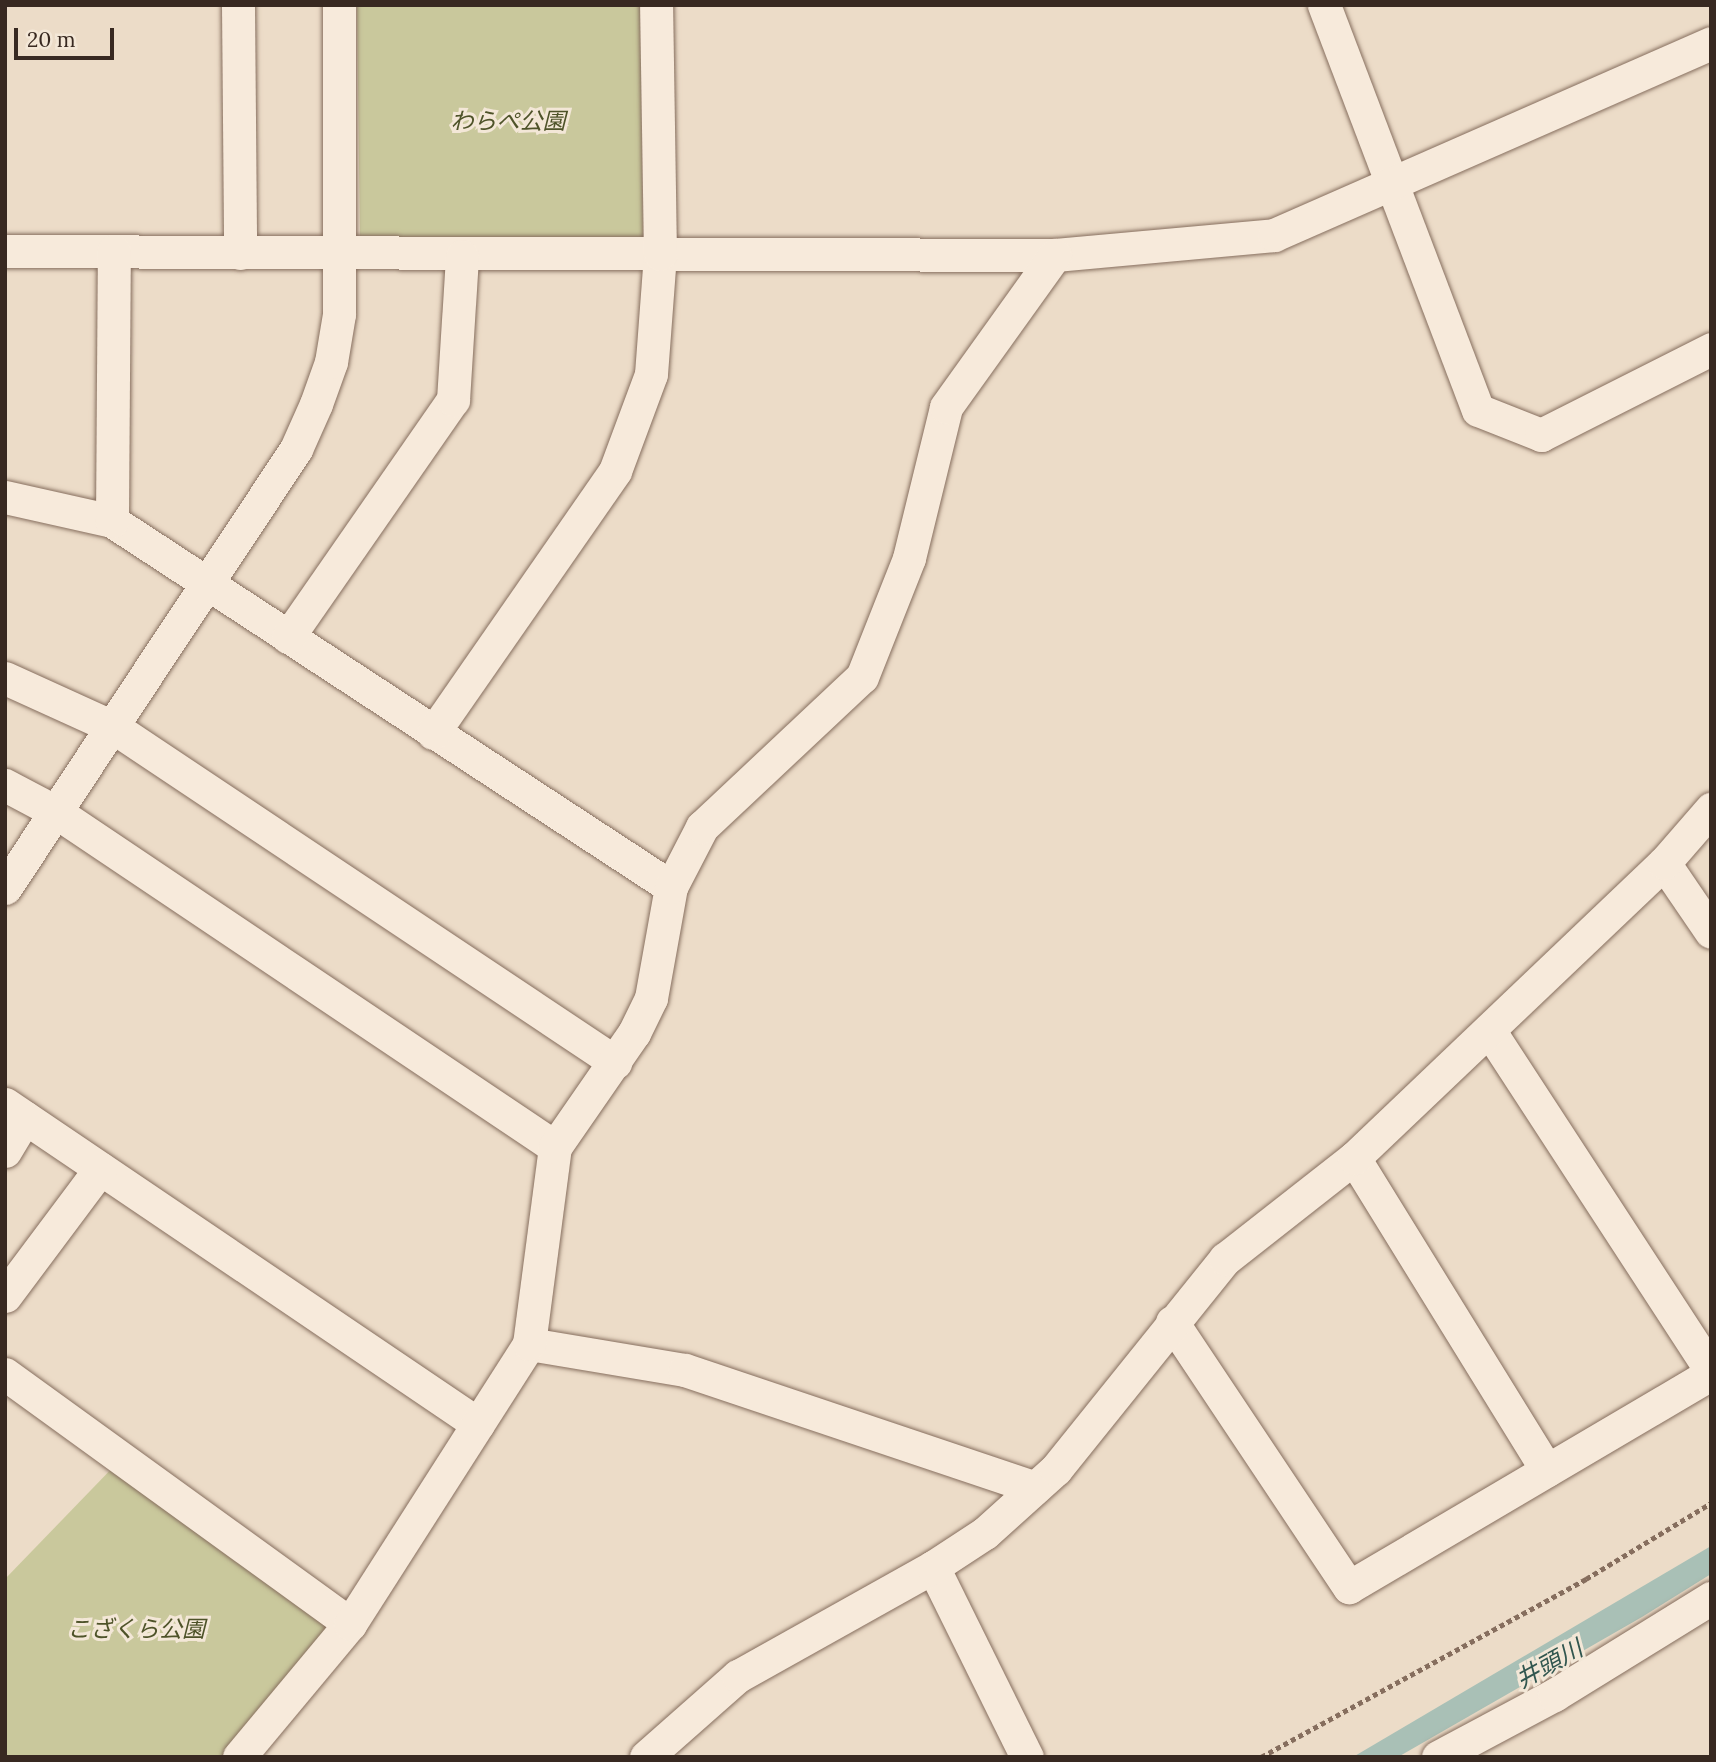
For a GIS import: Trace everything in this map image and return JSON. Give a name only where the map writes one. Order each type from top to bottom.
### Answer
[{"type":"street","points":[[238,5],[240,253]]},
{"type":"street","points":[[5,888],[296,449],[316,404],[331,362],[339,314],[339,5]]},
{"type":"street","points":[[433,733],[615,471],[651,374],[660,254],[656,5]]},
{"type":"street","points":[[1324,5],[1478,410],[1541,435],[1711,349]]},
{"type":"street","points":[[5,251],[462,256],[1055,255],[1275,235],[1391,187],[1711,43]]},
{"type":"street","points":[[112,521],[114,251]]},
{"type":"street","points":[[239,1757],[350,1624],[529,1344],[555,1147],[615,1062],[651,998],[671,887],[702,827],[862,677],[909,558],[946,407],[1055,255]]},
{"type":"street","points":[[288,637],[453,400],[462,256]]},
{"type":"street","points":[[5,496],[112,521],[671,887]]},
{"type":"street","points":[[5,678],[113,727],[615,1062]]},
{"type":"street","points":[[5,785],[56,812],[555,1147]]},
{"type":"street","points":[[646,1757],[738,1676],[933,1567],[985,1534],[1056,1469],[1172,1322],[1226,1259],[1354,1158],[1664,863],[1711,809]]},
{"type":"street","points":[[1664,863],[1711,932]]},
{"type":"street","points":[[1172,1322],[1349,1587],[1711,1373],[1489,1030]]},
{"type":"street","points":[[5,1150],[15,1111],[478,1424]]},
{"type":"street","points":[[1354,1158],[1547,1470]]},
{"type":"street","points":[[5,1296],[100,1169]]},
{"type":"street","points":[[529,1344],[685,1370],[1035,1488]]},
{"type":"street","points":[[5,1374],[350,1624]]},
{"type":"street","points":[[933,1567],[1027,1757]]},
{"type":"street","points":[[1438,1757],[1554,1695],[1711,1598]]},
{"type":"path","points":[[1261,1757],[1586,1579],[1711,1503]]},
{"type":"green space","name":"わらぺ公園","points":[[357,5],[640,5],[643,237],[360,240]]},
{"type":"green space","name":"こざくら公園","points":[[120,1460],[350,1624],[239,1757],[5,1757],[5,1579]]},
{"type":"water","name":"井頭川","points":[[1711,1546],[1711,1574],[1642,1617],[1398,1757],[1353,1757]]}]
